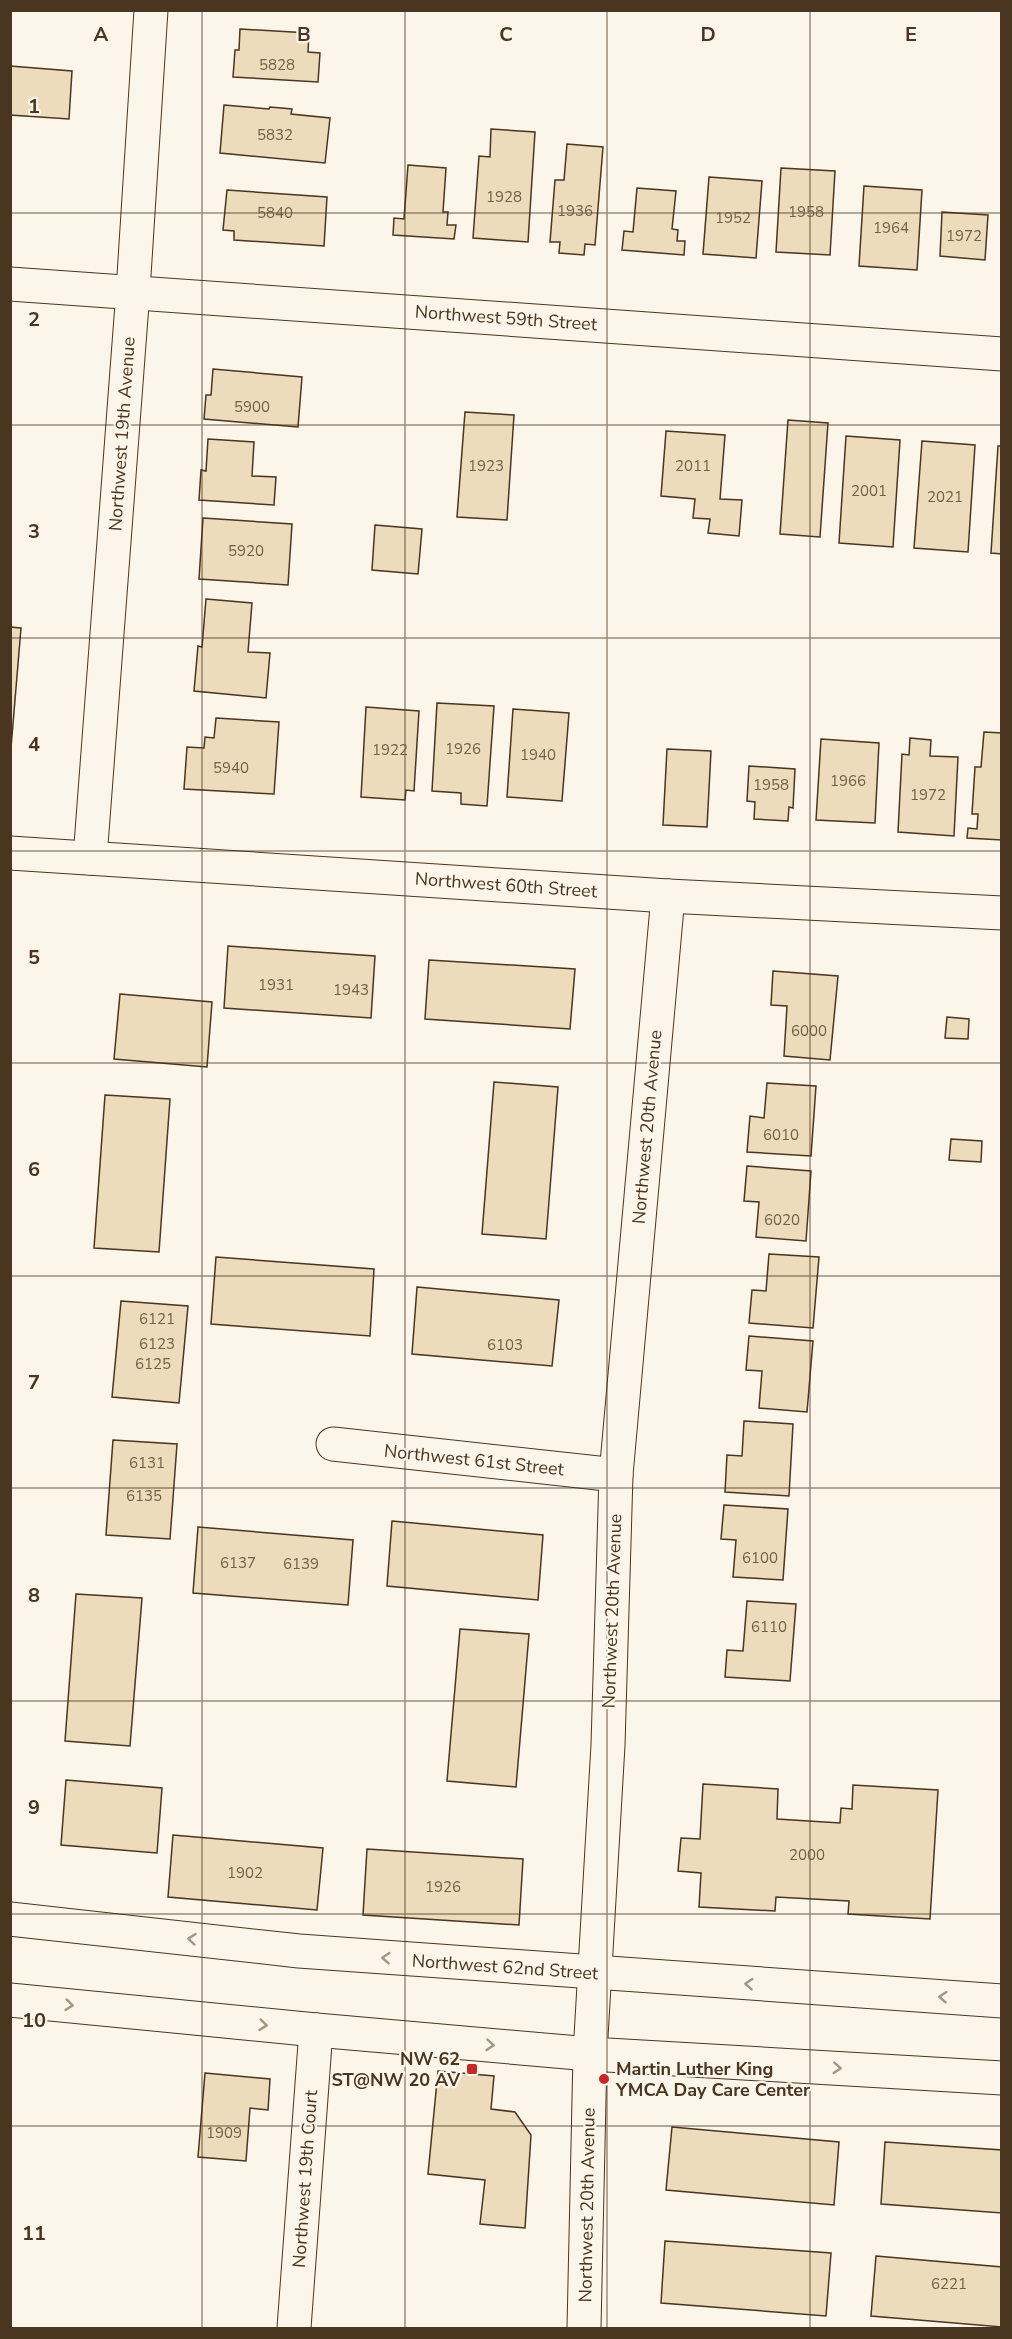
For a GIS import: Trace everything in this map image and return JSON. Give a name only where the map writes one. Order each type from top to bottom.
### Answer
[{"type":"street","name":"Northwest 19th Avenue","points":[[90,858],[133,291],[151,10]]},
{"type":"street","name":"Northwest 59th Street","points":[[10,284],[1002,354]]},
{"type":"street","name":"Northwest 60th Street","points":[[10,853],[668,896],[1002,913]]},
{"type":"street","name":"Northwest 20th Avenue","points":[[584,2328],[590,2054],[607,1756],[616,1475],[668,896]]},
{"type":"street","name":"Northwest 61st Street","points":[[333,1444],[616,1475]]},
{"type":"street","name":"Northwest 62nd Street","points":[[10,1919],[299,1951],[595,1974],[1002,2001]]},
{"type":"street","points":[[10,2000],[590,2054],[1002,2078]]},
{"type":"street","name":"Northwest 19th Court","points":[[294,2328],[316,2030]]},
{"type":"building","points":[[240,29],[309,33],[308,52],[320,53],[318,82],[233,77],[235,50],[239,50]]},
{"type":"building","points":[[10,66],[72,71],[69,119],[10,115]]},
{"type":"building","points":[[224,105],[292,109],[291,114],[330,118],[325,163],[220,153]]},
{"type":"building","points":[[491,129],[535,132],[528,242],[473,238],[479,156],[490,157]]},
{"type":"building","points":[[567,144],[603,147],[595,245],[585,244],[584,255],[559,253],[560,242],[550,242],[555,180],[564,180]]},
{"type":"building","points":[[408,165],[446,168],[443,212],[448,212],[447,225],[456,225],[454,239],[393,235],[394,218],[404,219]]},
{"type":"building","points":[[781,168],[835,171],[830,255],[776,252]]},
{"type":"building","points":[[709,177],[762,181],[756,258],[703,254]]},
{"type":"building","points":[[864,186],[922,190],[917,270],[859,266]]},
{"type":"building","points":[[637,188],[676,191],[672,229],[678,230],[677,241],[685,241],[684,255],[622,250],[624,231],[633,232]]},
{"type":"building","points":[[227,190],[327,197],[324,246],[234,240],[234,231],[223,230]]},
{"type":"building","points":[[942,212],[988,215],[985,260],[940,256]]},
{"type":"building","points":[[213,369],[302,377],[298,427],[204,419],[206,395],[211,395]]},
{"type":"building","points":[[465,412],[514,415],[507,520],[457,517]]},
{"type":"building","points":[[788,420],[828,423],[820,537],[780,534]]},
{"type":"building","points":[[666,431],[725,435],[720,499],[742,500],[739,536],[708,533],[710,519],[693,518],[695,499],[661,496]]},
{"type":"building","points":[[846,436],[900,440],[893,547],[839,543]]},
{"type":"building","points":[[208,439],[254,442],[252,476],[276,477],[274,505],[199,500],[201,470],[206,471]]},
{"type":"building","points":[[922,441],[975,445],[968,552],[914,548]]},
{"type":"building","points":[[998,446],[1002,446],[1002,554],[991,553]]},
{"type":"building","points":[[203,518],[292,524],[288,585],[199,579]]},
{"type":"building","points":[[375,525],[422,529],[418,574],[372,570]]},
{"type":"building","points":[[206,599],[252,603],[248,652],[270,653],[266,698],[194,691],[198,646],[202,647]]},
{"type":"building","points":[[10,627],[21,628],[10,760]]},
{"type":"building","points":[[437,703],[494,706],[487,806],[461,804],[461,793],[432,791]]},
{"type":"building","points":[[366,707],[419,711],[414,791],[406,790],[405,800],[361,797]]},
{"type":"building","points":[[513,709],[569,713],[562,801],[507,797]]},
{"type":"building","points":[[216,718],[279,722],[274,794],[184,789],[187,747],[204,748],[205,737],[214,738]]},
{"type":"building","points":[[984,732],[1002,733],[1002,840],[967,838],[968,828],[977,829],[978,814],[972,814],[975,767],[981,767]]},
{"type":"building","points":[[910,738],[931,740],[930,756],[958,757],[954,836],[898,832],[902,754],[909,755]]},
{"type":"building","points":[[821,739],[879,743],[875,823],[816,820]]},
{"type":"building","points":[[667,749],[711,751],[707,827],[663,825]]},
{"type":"building","points":[[749,766],[795,769],[793,808],[789,807],[788,821],[754,819],[755,802],[747,801]]},
{"type":"building","points":[[228,946],[375,956],[371,1018],[224,1008]]},
{"type":"building","points":[[429,960],[575,969],[570,1029],[425,1019]]},
{"type":"building","points":[[773,971],[838,976],[830,1060],[784,1056],[787,1006],[771,1005]]},
{"type":"building","points":[[120,994],[212,1002],[207,1067],[114,1059]]},
{"type":"building","points":[[947,1017],[969,1019],[968,1039],[945,1038]]},
{"type":"building","points":[[494,1082],[558,1087],[546,1239],[482,1234]]},
{"type":"building","points":[[767,1083],[816,1086],[811,1156],[747,1152],[750,1116],[764,1118]]},
{"type":"building","points":[[105,1095],[170,1099],[159,1252],[94,1248]]},
{"type":"building","points":[[951,1139],[982,1141],[981,1162],[949,1160]]},
{"type":"building","points":[[747,1166],[811,1171],[806,1241],[756,1237],[759,1202],[744,1201]]},
{"type":"building","points":[[769,1254],[819,1257],[813,1328],[749,1323],[752,1290],[766,1291]]},
{"type":"building","points":[[216,1257],[374,1269],[370,1336],[211,1324]]},
{"type":"building","points":[[417,1287],[559,1300],[552,1366],[412,1354]]},
{"type":"building","points":[[121,1301],[188,1306],[179,1403],[112,1397]]},
{"type":"building","points":[[749,1336],[813,1341],[807,1412],[759,1408],[762,1371],[746,1370]]},
{"type":"building","points":[[744,1421],[793,1424],[789,1496],[725,1492],[727,1455],[742,1456]]},
{"type":"building","points":[[113,1440],[177,1444],[170,1539],[106,1535]]},
{"type":"building","points":[[724,1505],[788,1509],[783,1580],[733,1577],[736,1540],[721,1539]]},
{"type":"building","points":[[392,1521],[543,1535],[538,1600],[387,1586]]},
{"type":"building","points":[[198,1527],[353,1540],[348,1605],[193,1593]]},
{"type":"building","points":[[76,1594],[142,1598],[130,1746],[65,1741]]},
{"type":"building","points":[[747,1601],[796,1604],[790,1681],[725,1677],[727,1650],[743,1651]]},
{"type":"building","points":[[460,1629],[529,1634],[516,1787],[447,1781]]},
{"type":"building","points":[[66,1780],[162,1788],[157,1853],[61,1845]]},
{"type":"building","points":[[703,1784],[778,1789],[777,1819],[840,1823],[841,1808],[852,1809],[853,1785],[938,1790],[930,1919],[848,1914],[849,1901],[776,1897],[775,1911],[699,1907],[701,1873],[678,1871],[681,1838],[700,1839]]},
{"type":"building","points":[[173,1835],[323,1848],[317,1910],[168,1897]]},
{"type":"building","points":[[367,1849],[523,1859],[519,1925],[363,1915]]},
{"type":"building","points":[[438,2071],[494,2076],[491,2109],[515,2112],[531,2135],[525,2228],[480,2224],[485,2180],[428,2174]]},
{"type":"building","points":[[205,2073],[270,2079],[268,2110],[250,2108],[246,2161],[198,2157]]},
{"type":"building","points":[[672,2127],[839,2142],[834,2205],[666,2190]]},
{"type":"building","points":[[885,2142],[1002,2150],[1002,2213],[881,2204]]},
{"type":"building","points":[[665,2241],[831,2253],[826,2316],[661,2303]]},
{"type":"building","points":[[876,2256],[1002,2267],[1002,2327],[871,2316]]},
{"type":"place","name":"NW 62 ST@NW 20 AV","points":[[472,2069]]},
{"type":"place","name":"Martin Luther King YMCA Day Care Center","points":[[604,2079]]}]
